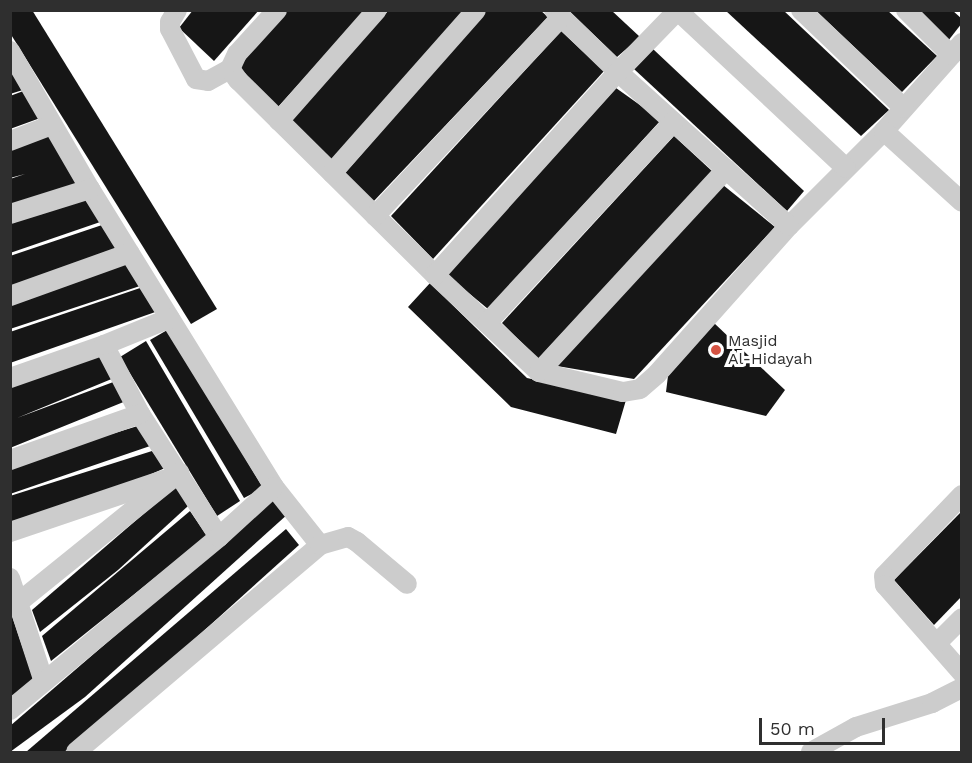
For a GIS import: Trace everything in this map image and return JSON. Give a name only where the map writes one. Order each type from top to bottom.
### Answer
[{"type":"street","points":[[177,10],[172,17],[170,29],[196,79],[208,81],[230,69],[237,54],[277,10]]},
{"type":"street","points":[[279,121],[378,10]]},
{"type":"street","points":[[332,173],[476,10]]},
{"type":"street","points":[[801,10],[904,108]]},
{"type":"street","points":[[230,69],[279,121],[435,275],[539,372],[623,392],[640,389],[657,374],[789,226],[884,131],[956,49],[906,10]]},
{"type":"street","points":[[435,275],[618,72],[677,11],[846,168]]},
{"type":"street","points":[[375,216],[558,14],[618,72],[789,226]]},
{"type":"street","points":[[12,57],[90,189],[274,487],[320,545]]},
{"type":"street","points":[[487,323],[673,122]]},
{"type":"street","points":[[10,141],[52,125]]},
{"type":"street","points":[[884,131],[962,202]]},
{"type":"street","points":[[539,372],[726,169]]},
{"type":"street","points":[[10,214],[90,189]]},
{"type":"street","points":[[10,296],[130,253]]},
{"type":"street","points":[[10,378],[104,345],[170,318]]},
{"type":"street","points":[[104,345],[140,414],[219,537]]},
{"type":"street","points":[[10,460],[140,414]]},
{"type":"street","points":[[10,532],[179,474]]},
{"type":"street","points":[[19,602],[179,474]]},
{"type":"street","points":[[10,710],[219,537],[274,487]]},
{"type":"street","points":[[962,495],[884,576],[885,585],[962,673]]},
{"type":"street","points":[[76,753],[320,545],[348,537],[407,584]]},
{"type":"street","points":[[10,578],[44,682]]},
{"type":"street","points":[[937,643],[962,618]]},
{"type":"street","points":[[811,753],[856,727],[932,703],[962,688]]},
{"type":"building","points":[[10,10],[32,10],[217,309],[191,324],[10,33]]},
{"type":"building","points":[[193,10],[259,10],[214,61],[179,28]]},
{"type":"building","points":[[288,10],[366,10],[278,107],[240,70],[244,59]]},
{"type":"building","points":[[389,10],[464,10],[331,161],[290,120]]},
{"type":"building","points":[[487,10],[540,10],[548,17],[372,203],[345,173]]},
{"type":"building","points":[[568,10],[611,10],[640,37],[617,57]]},
{"type":"building","points":[[725,10],[783,10],[889,110],[861,136]]},
{"type":"building","points":[[815,10],[887,10],[937,56],[902,92]]},
{"type":"building","points":[[917,10],[952,10],[962,19],[962,23],[948,41]]},
{"type":"building","points":[[561,31],[604,71],[433,259],[391,216]]},
{"type":"building","points":[[653,49],[804,191],[787,211],[634,69]]},
{"type":"building","points":[[10,62],[26,89],[10,94]]},
{"type":"building","points":[[616,88],[661,120],[488,309],[447,275]]},
{"type":"building","points":[[26,90],[43,117],[10,129],[10,96]]},
{"type":"building","points":[[52,133],[82,184],[10,209],[10,179],[25,174],[10,178],[10,147]]},
{"type":"building","points":[[674,136],[713,172],[538,359],[502,323]]},
{"type":"building","points":[[723,185],[775,227],[634,379],[557,366]]},
{"type":"building","points":[[88,194],[106,220],[10,253],[10,221]]},
{"type":"building","points":[[108,223],[123,248],[10,287],[10,256]]},
{"type":"building","points":[[130,259],[146,284],[10,329],[10,301]]},
{"type":"building","points":[[430,283],[527,378],[626,400],[616,434],[511,407],[408,307]]},
{"type":"building","points":[[146,286],[161,310],[10,363],[10,332]]},
{"type":"building","name":"Masjid Al-Hidayah","points":[[714,323],[785,390],[766,416],[666,392],[668,376]]},
{"type":"building","points":[[169,329],[263,488],[244,498],[150,340]]},
{"type":"building","points":[[146,341],[240,501],[217,516],[120,357]]},
{"type":"building","points":[[104,350],[114,378],[17,418],[116,381],[126,401],[10,448],[10,385]]},
{"type":"building","points":[[141,425],[153,445],[10,494],[10,465]]},
{"type":"building","points":[[152,451],[165,468],[95,499],[10,526],[10,496]]},
{"type":"building","points":[[177,485],[188,506],[118,570],[40,632],[32,610]]},
{"type":"building","points":[[276,497],[289,513],[85,697],[10,752],[10,726]]},
{"type":"building","points":[[190,511],[207,536],[51,661],[42,636]]},
{"type":"building","points":[[962,511],[962,596],[934,625],[894,580]]},
{"type":"building","points":[[286,529],[299,545],[95,729],[64,752],[26,752]]},
{"type":"building","points":[[10,610],[34,681],[13,697],[10,691]]},
{"type":"place","name":"Masjid Al-Hidayah","points":[[716,350]]}]
